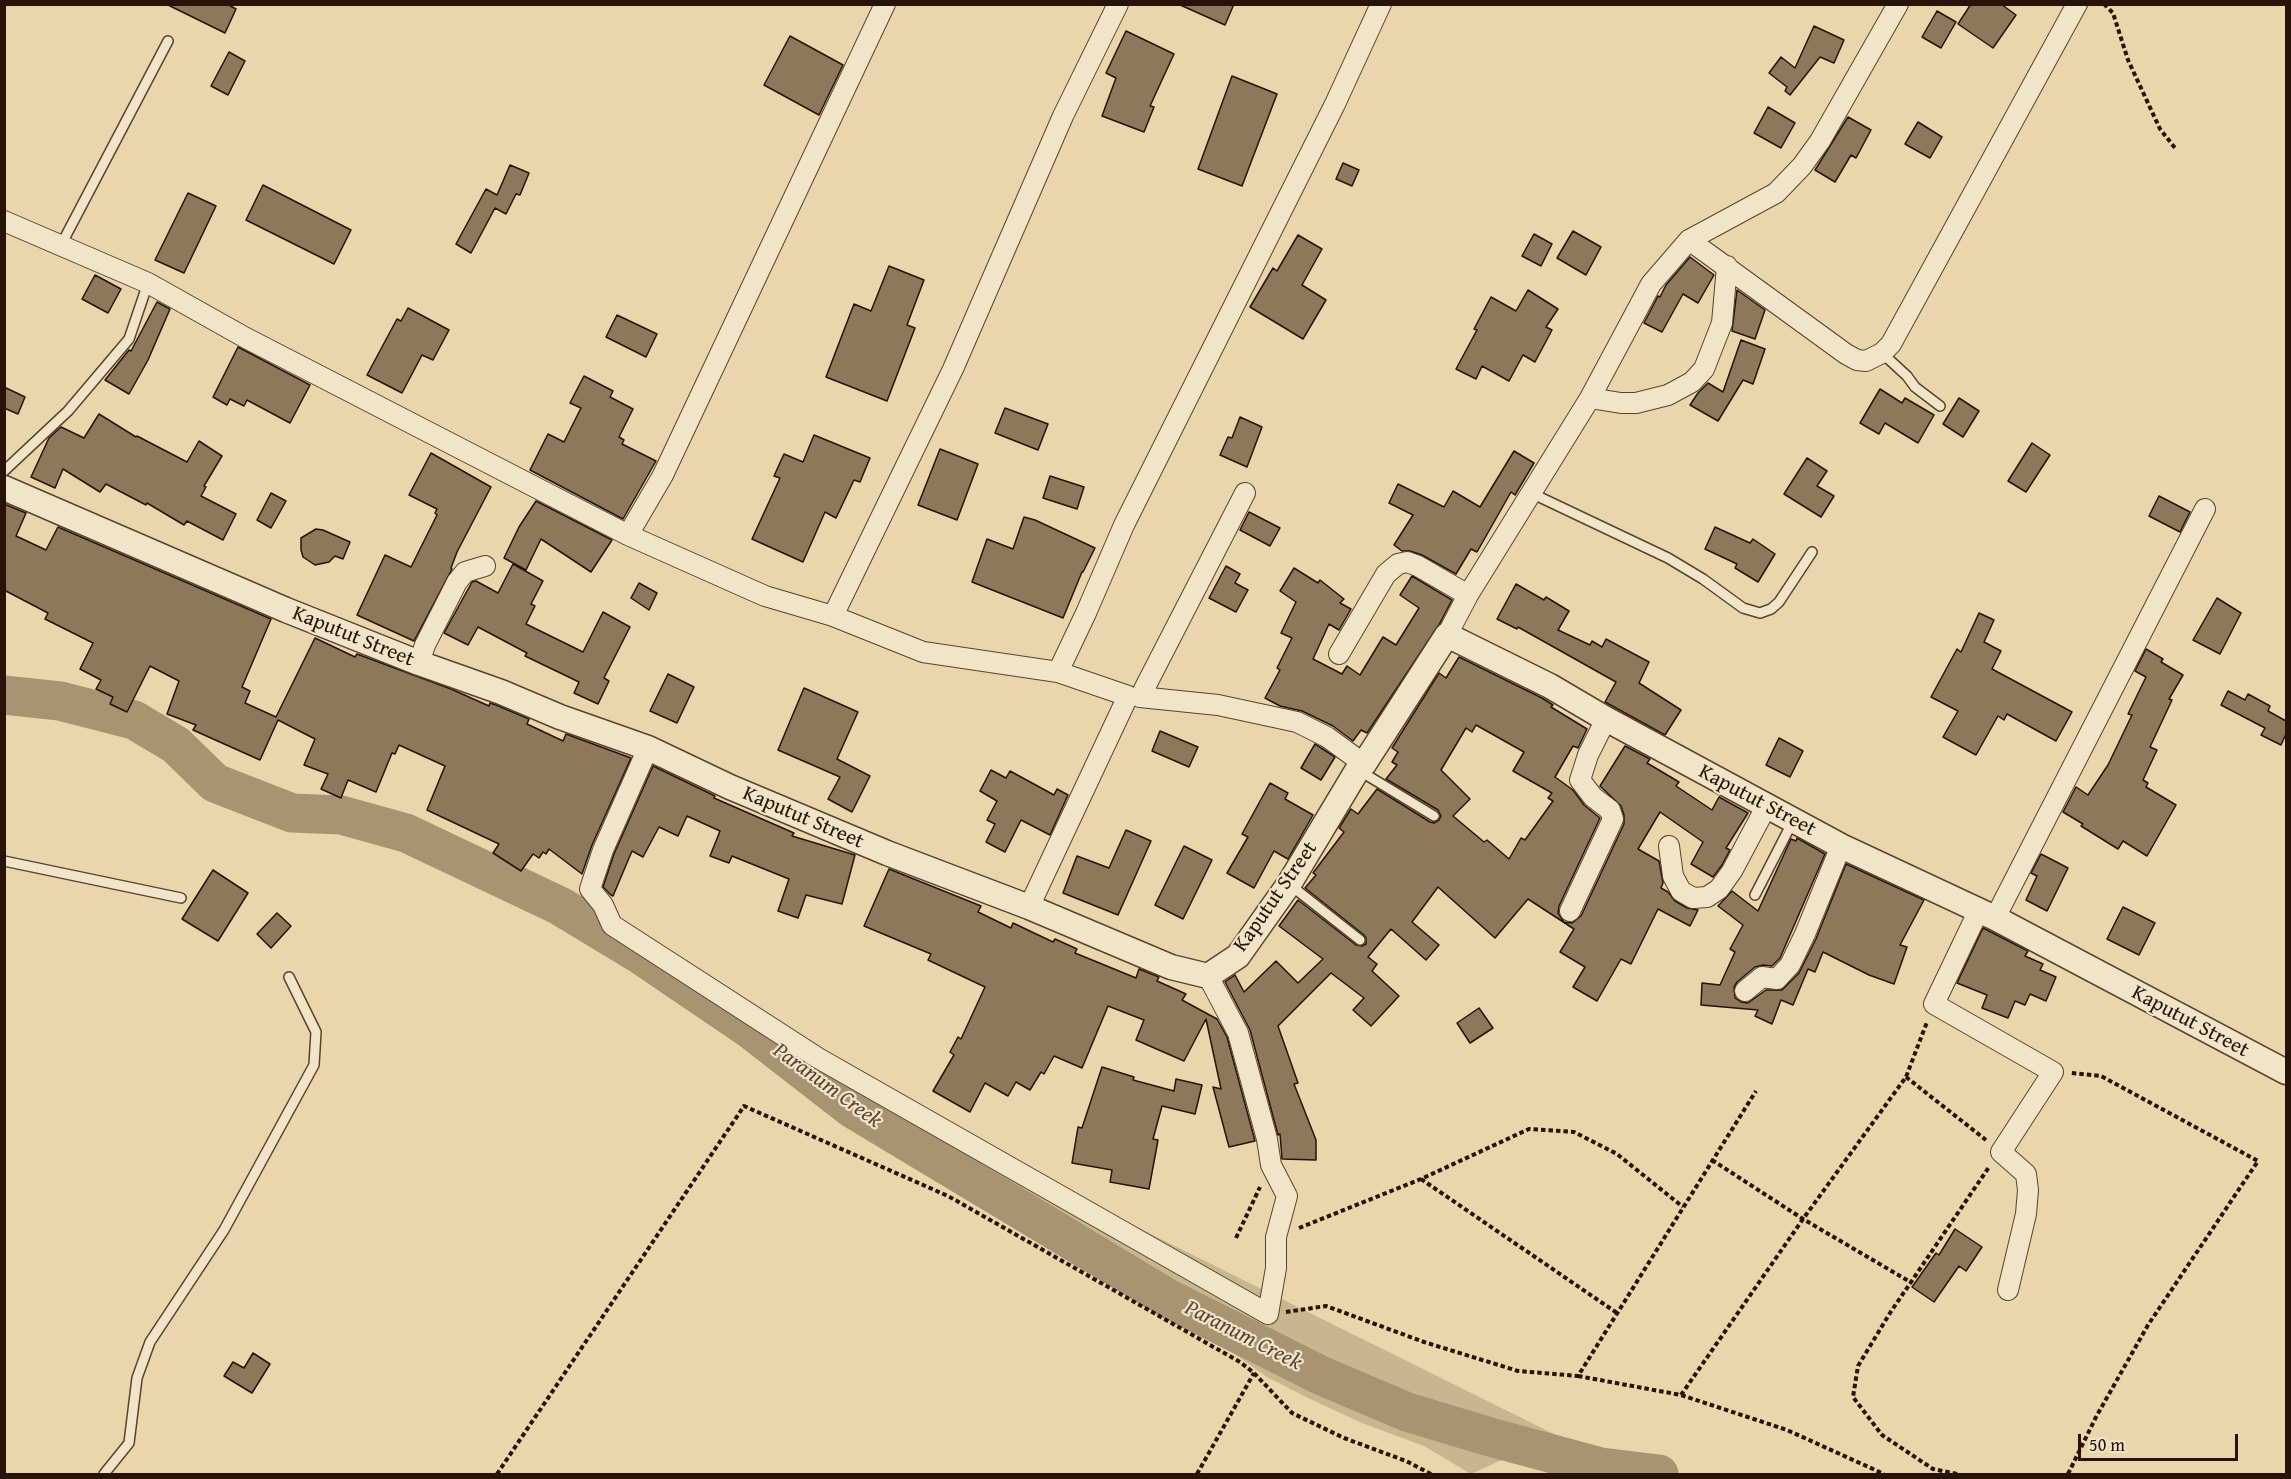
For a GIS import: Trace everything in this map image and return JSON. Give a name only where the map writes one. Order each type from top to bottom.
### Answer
[{"type":"street","points":[[628,535],[663,475],[885,4]]},
{"type":"street","points":[[833,616],[953,369],[1062,116],[1118,4]]},
{"type":"street","points":[[1058,672],[1124,525],[1335,104],[1381,4]]},
{"type":"street","points":[[1447,635],[1468,595],[1590,398],[1651,285],[1689,240],[1776,193],[1802,166],[1820,141],[1898,4]]},
{"type":"street","points":[[1689,240],[1846,354],[1857,360],[1866,361],[1882,353],[1891,344],[2077,4]]},
{"type":"street","points":[[4,221],[148,283],[246,338],[628,535],[765,596],[833,616],[922,652],[1058,672],[1134,697],[1218,705],[1297,722],[1327,737],[1361,767]]},
{"type":"street","points":[[1590,398],[1621,404],[1636,403],[1668,395],[1692,382],[1704,369],[1722,323],[1727,266]]},
{"type":"street","name":"Kaputut Street","points":[[4,488],[286,610],[419,663],[501,692],[560,717],[648,748],[811,822],[1029,907],[1171,967],[1208,976],[1238,956],[1289,884],[1361,767],[1447,635],[1550,686],[1766,807],[1841,846],[1986,915],[2286,1072]]},
{"type":"street","points":[[1029,907],[1134,697],[1245,493]]},
{"type":"street","points":[[2008,1290],[2026,1214],[2028,1190],[2026,1174],[2001,1152],[2053,1072],[1935,1004],[1986,915],[2205,509]]},
{"type":"street","points":[[1339,654],[1386,574],[1398,564],[1407,562],[1418,566],[1468,595]]},
{"type":"street","points":[[419,663],[425,645],[457,582],[465,572],[485,566]]},
{"type":"street","points":[[1570,911],[1613,819],[1611,810],[1593,797],[1580,780],[1587,755],[1606,719]]},
{"type":"street","points":[[648,748],[603,850],[590,889],[603,905],[612,925],[818,1058],[1268,1314],[1276,1268],[1276,1237],[1287,1196],[1271,1165],[1267,1139],[1238,1033],[1208,976]]},
{"type":"street","points":[[1669,846],[1673,876],[1681,891],[1693,898],[1707,897],[1719,889],[1732,871],[1766,807]]},
{"type":"street","points":[[1745,991],[1762,977],[1777,979],[1790,965],[1841,846]]},
{"type":"lane","points":[[61,245],[168,41]]},
{"type":"lane","points":[[4,471],[68,411],[129,339],[148,283]]},
{"type":"lane","points":[[1882,353],[1907,376],[1915,387],[1940,405]]},
{"type":"lane","points":[[1531,493],[1668,558],[1703,579],[1743,608],[1760,613],[1771,609],[1779,602],[1812,552]]},
{"type":"lane","points":[[1361,767],[1434,816]]},
{"type":"lane","points":[[1755,895],[1793,821]]},
{"type":"lane","points":[[4,861],[181,898]]},
{"type":"lane","points":[[1289,884],[1360,940]]},
{"type":"lane","points":[[104,1474],[129,1443],[137,1378],[150,1342],[224,1230],[314,1065],[316,1032],[289,977]]},
{"type":"path","points":[[2104,4],[2113,13],[2128,60],[2160,129],[2175,148]]},
{"type":"path","points":[[1681,1395],[1803,1219],[1906,1077],[1935,1004]]},
{"type":"path","points":[[2053,1072],[2101,1076],[2258,1161],[2148,1325],[2096,1417],[2068,1474]]},
{"type":"path","points":[[1906,1077],[2001,1152],[1973,1189],[1890,1313],[1858,1366],[1852,1398],[1882,1435],[1933,1469],[1957,1474]]},
{"type":"path","points":[[1578,1376],[1756,1091]]},
{"type":"path","points":[[497,1474],[744,1107],[948,1196],[1240,1362],[1254,1373],[1292,1413],[1344,1438],[1406,1461],[1431,1474]]},
{"type":"path","points":[[1276,1237],[1421,1179],[1529,1129],[1574,1132],[1617,1154],[1683,1207]]},
{"type":"path","points":[[1712,1160],[1803,1219],[1912,1283]]},
{"type":"path","points":[[1236,1238],[1271,1165]]},
{"type":"path","points":[[1421,1179],[1617,1313]]},
{"type":"path","points":[[1268,1314],[1326,1306],[1424,1342],[1518,1371],[1578,1376],[1681,1395],[1787,1430],[1884,1474]]},
{"type":"path","points":[[1197,1474],[1254,1373]]},
{"type":"shaded area","points":[[963,1141],[1556,1435],[1471,1474],[1424,1446],[1362,1423],[1310,1399],[1267,1377],[1221,1344],[963,1197]]},
{"type":"building","points":[[166,4],[227,4],[236,9],[225,33]]},
{"type":"building","points":[[1178,4],[1234,4],[1225,25]]},
{"type":"building","points":[[1971,4],[2001,4],[2016,15],[1993,48],[1958,24]]},
{"type":"building","points":[[1937,11],[1956,22],[1941,48],[1922,37]]},
{"type":"building","points":[[1814,26],[1844,40],[1834,63],[1820,57],[1790,95],[1785,91],[1787,87],[1769,73],[1781,57],[1795,68]]},
{"type":"building","points":[[1126,31],[1174,54],[1150,106],[1154,107],[1144,132],[1102,116],[1116,78],[1106,73]]},
{"type":"building","points":[[790,36],[843,65],[819,115],[764,85]]},
{"type":"building","points":[[229,52],[245,61],[228,95],[211,86]]},
{"type":"building","points":[[1232,76],[1277,94],[1242,186],[1198,169]]},
{"type":"building","points":[[1768,107],[1795,123],[1781,148],[1754,133]]},
{"type":"building","points":[[1848,117],[1871,130],[1856,158],[1851,155],[1835,182],[1815,170]]},
{"type":"building","points":[[1918,122],[1942,137],[1930,158],[1905,144]]},
{"type":"building","points":[[1343,163],[1359,170],[1352,186],[1336,179]]},
{"type":"building","points":[[510,165],[529,173],[520,195],[516,194],[506,214],[495,208],[471,253],[456,244],[486,189],[497,195]]},
{"type":"building","points":[[263,185],[351,230],[334,264],[246,220]]},
{"type":"building","points":[[188,193],[216,206],[184,273],[155,260]]},
{"type":"building","points":[[1573,231],[1601,247],[1586,275],[1557,258]]},
{"type":"building","points":[[1534,234],[1552,244],[1541,266],[1522,256]]},
{"type":"building","points":[[1298,235],[1322,249],[1302,285],[1326,300],[1303,339],[1250,307],[1273,268],[1277,271]]},
{"type":"building","points":[[1690,257],[1714,275],[1698,303],[1683,294],[1662,332],[1644,323],[1658,296],[1660,297],[1666,285]]},
{"type":"building","points":[[889,266],[924,280],[907,325],[915,328],[887,401],[826,377],[854,304],[871,311]]},
{"type":"building","points":[[95,275],[121,289],[108,313],[82,299]]},
{"type":"building","points":[[1528,290],[1558,309],[1546,327],[1552,330],[1535,362],[1523,355],[1509,381],[1482,366],[1476,379],[1456,369],[1477,330],[1474,329],[1491,297],[1516,311]]},
{"type":"building","points":[[1737,290],[1765,310],[1755,339],[1732,331]]},
{"type":"building","points":[[157,302],[170,309],[148,360],[129,394],[105,380],[129,350],[131,351]]},
{"type":"building","points":[[408,308],[449,330],[433,360],[422,355],[402,393],[367,375],[397,319],[401,321]]},
{"type":"building","points":[[617,315],[657,334],[646,357],[606,337]]},
{"type":"building","points":[[1741,340],[1765,349],[1753,384],[1743,380],[1718,421],[1690,405],[1708,383],[1723,392]]},
{"type":"building","points":[[238,347],[310,385],[290,423],[247,400],[244,406],[230,399],[227,405],[213,397]]},
{"type":"building","points":[[584,376],[613,391],[610,397],[633,409],[619,437],[624,440],[622,444],[656,461],[623,519],[530,470],[548,434],[564,442],[581,408],[570,403]]},
{"type":"building","points":[[4,387],[25,397],[18,414],[4,408]]},
{"type":"building","points":[[1880,389],[1902,403],[1905,398],[1934,415],[1918,443],[1885,423],[1879,434],[1860,423]]},
{"type":"building","points":[[1959,398],[1979,411],[1963,437],[1943,424]]},
{"type":"building","points":[[1005,408],[1048,424],[1038,450],[995,433]]},
{"type":"building","points":[[99,414],[136,437],[187,462],[199,441],[222,456],[204,486],[206,487],[201,496],[236,514],[223,540],[187,521],[184,525],[147,503],[146,505],[106,484],[100,492],[63,469],[55,488],[31,477],[49,438],[61,427],[84,438]]},
{"type":"building","points":[[1240,417],[1262,427],[1247,467],[1220,455],[1228,437],[1232,438]]},
{"type":"building","points":[[814,435],[870,458],[860,482],[854,480],[836,518],[825,512],[803,562],[752,539],[780,478],[774,476],[784,454],[803,462]]},
{"type":"building","points":[[2032,443],[2050,455],[2026,492],[2008,481]]},
{"type":"building","points":[[940,449],[978,464],[957,520],[918,505]]},
{"type":"building","points":[[1514,451],[1534,463],[1515,495],[1511,492],[1477,552],[1471,549],[1456,574],[1422,555],[1402,551],[1394,545],[1413,515],[1389,503],[1398,484],[1444,507],[1453,491],[1480,507]]},
{"type":"building","points":[[431,453],[491,487],[414,641],[357,615],[385,555],[411,567],[437,515],[435,513],[437,509],[409,495]]},
{"type":"building","points":[[1807,458],[1827,471],[1817,486],[1834,496],[1821,517],[1784,494]]},
{"type":"building","points":[[1050,476],[1084,487],[1077,509],[1043,498]]},
{"type":"building","points":[[271,493],[286,501],[271,528],[257,520]]},
{"type":"building","points":[[2159,496],[2190,512],[2180,532],[2149,516]]},
{"type":"building","points":[[536,501],[612,540],[591,572],[541,539],[526,570],[504,558],[519,527]]},
{"type":"building","points":[[4,504],[26,513],[16,536],[46,550],[58,527],[271,619],[242,687],[250,691],[245,703],[276,717],[315,638],[355,657],[357,654],[451,689],[489,706],[490,703],[496,705],[529,719],[527,724],[563,741],[566,734],[631,758],[592,845],[582,874],[549,849],[539,858],[533,854],[521,871],[493,853],[499,844],[427,810],[445,766],[399,745],[395,754],[392,753],[376,792],[348,780],[341,798],[321,789],[328,774],[304,765],[315,739],[278,720],[260,760],[193,730],[196,725],[167,714],[179,681],[150,666],[127,712],[110,704],[113,697],[96,689],[101,680],[80,669],[93,643],[45,619],[48,613],[4,590]]},
{"type":"building","points":[[1249,512],[1280,528],[1270,546],[1240,530]]},
{"type":"building","points":[[1024,517],[1095,548],[1082,572],[1063,618],[972,582],[987,539],[1013,549]]},
{"type":"building","points":[[1715,527],[1750,543],[1753,539],[1775,554],[1758,582],[1735,568],[1737,564],[1705,549]]},
{"type":"building","points":[[316,529],[350,542],[343,559],[335,556],[329,562],[315,565],[303,557],[301,538]]},
{"type":"building","points":[[513,564],[543,581],[531,604],[535,606],[526,624],[583,652],[603,612],[630,627],[604,678],[609,681],[598,704],[574,693],[579,682],[525,656],[527,653],[478,627],[468,645],[444,633],[472,582],[476,581],[498,593]]},
{"type":"building","points":[[1226,566],[1240,574],[1235,583],[1248,590],[1236,612],[1209,598]]},
{"type":"building","points":[[1294,568],[1318,583],[1320,580],[1344,599],[1340,603],[1351,609],[1339,630],[1329,624],[1313,659],[1342,674],[1347,666],[1360,675],[1383,637],[1396,645],[1419,608],[1400,595],[1412,576],[1452,600],[1440,623],[1367,733],[1361,730],[1353,741],[1333,726],[1302,711],[1280,706],[1265,698],[1280,670],[1277,668],[1292,638],[1281,633],[1296,602],[1280,591]]},
{"type":"building","points":[[639,583],[657,593],[649,610],[631,598]]},
{"type":"building","points":[[1516,584],[1544,600],[1546,597],[1569,611],[1558,630],[1590,645],[1592,641],[1602,647],[1606,639],[1649,662],[1639,683],[1681,710],[1665,735],[1605,702],[1616,682],[1518,627],[1517,629],[1497,619]]},
{"type":"building","points":[[2217,598],[2241,613],[2220,654],[2193,640]]},
{"type":"building","points":[[1979,613],[1994,620],[1984,642],[2001,651],[1992,669],[2072,712],[2056,741],[2007,714],[2004,720],[1998,716],[1976,755],[1943,737],[1958,711],[1931,697],[1957,649],[1961,652]]},
{"type":"building","points":[[2146,649],[2163,659],[2161,662],[2183,675],[2169,699],[2172,700],[2150,747],[2157,750],[2143,780],[2148,783],[2146,787],[2176,805],[2147,856],[2123,841],[2118,849],[2063,812],[2076,787],[2088,795],[2108,765],[2132,715],[2128,714],[2146,677],[2135,671]]},
{"type":"building","points":[[1459,657],[1542,698],[1553,705],[1551,707],[1587,729],[1578,748],[1573,746],[1555,777],[1573,790],[1584,805],[1600,818],[1559,906],[1558,913],[1564,922],[1572,923],[1581,916],[1624,824],[1621,806],[1600,786],[1625,746],[1650,759],[1647,763],[1679,782],[1676,786],[1712,810],[1719,797],[1748,813],[1726,848],[1730,850],[1713,877],[1691,864],[1703,842],[1660,812],[1638,849],[1659,861],[1663,883],[1661,888],[1668,892],[1675,901],[1687,908],[1698,910],[1690,926],[1658,909],[1631,964],[1621,959],[1597,1001],[1573,987],[1585,967],[1560,952],[1574,929],[1528,899],[1495,938],[1438,887],[1412,922],[1439,945],[1426,960],[1391,929],[1368,957],[1377,964],[1372,971],[1399,996],[1371,1026],[1353,1010],[1364,998],[1331,973],[1278,1026],[1298,1083],[1294,1084],[1316,1140],[1316,1160],[1282,1159],[1280,1134],[1278,1135],[1250,1030],[1225,982],[1235,975],[1244,992],[1276,961],[1298,983],[1323,959],[1279,926],[1298,900],[1356,945],[1366,944],[1364,935],[1305,888],[1316,875],[1313,873],[1344,832],[1339,828],[1351,809],[1358,814],[1377,789],[1430,822],[1434,823],[1439,820],[1441,816],[1438,810],[1386,779],[1397,765],[1392,762],[1398,752],[1392,748],[1439,673],[1446,678]],"holes":[[[1476,725],[1524,752],[1513,771],[1552,793],[1548,798],[1553,801],[1525,840],[1521,838],[1509,859],[1453,816],[1470,799],[1441,770],[1466,728],[1472,732]]]},
{"type":"building","points":[[668,674],[694,687],[677,723],[650,711]]},
{"type":"building","points":[[804,688],[858,712],[837,759],[870,776],[852,812],[828,799],[840,777],[778,750]]},
{"type":"building","points":[[2228,691],[2245,700],[2248,694],[2270,706],[2268,711],[2286,721],[2286,734],[2281,745],[2261,735],[2265,728],[2221,705]]},
{"type":"building","points":[[1160,731],[1198,747],[1189,767],[1152,751]]},
{"type":"building","points":[[1779,738],[1803,751],[1790,777],[1766,765]]},
{"type":"building","points":[[1315,744],[1335,757],[1321,780],[1301,768]]},
{"type":"building","points":[[653,766],[715,796],[714,798],[794,833],[792,836],[855,855],[842,904],[806,895],[798,918],[778,911],[789,879],[732,856],[729,863],[710,856],[720,831],[687,816],[678,836],[659,827],[643,857],[632,851],[613,896],[611,895],[603,887],[614,854]]},
{"type":"building","points":[[991,770],[1006,778],[1010,771],[1054,795],[1057,789],[1068,795],[1050,835],[1021,820],[1005,852],[986,842],[995,824],[987,820],[997,801],[980,791]]},
{"type":"building","points":[[1270,783],[1288,793],[1285,799],[1313,815],[1288,859],[1274,851],[1254,888],[1227,873],[1248,837],[1242,834]]},
{"type":"building","points":[[1126,830],[1151,841],[1118,915],[1063,893],[1077,856],[1109,868]]},
{"type":"building","points":[[1797,838],[1825,854],[1780,958],[1772,966],[1755,967],[1737,982],[1734,987],[1735,998],[1748,1003],[1766,990],[1782,990],[1799,973],[1816,939],[1846,864],[1924,900],[1900,945],[1907,947],[1894,984],[1869,975],[1823,952],[1815,972],[1808,969],[1793,1005],[1781,1000],[1772,1024],[1755,1016],[1758,1010],[1701,1005],[1702,983],[1720,985],[1735,952],[1730,949],[1743,925],[1718,906],[1732,891],[1758,911],[1791,839],[1796,841]]},
{"type":"building","points":[[1184,846],[1212,860],[1183,919],[1155,905]]},
{"type":"building","points":[[2041,854],[2068,868],[2047,911],[2026,900],[2037,876],[2031,873]]},
{"type":"building","points":[[889,869],[981,906],[978,912],[1011,928],[1013,923],[1053,942],[1055,939],[1077,949],[1075,953],[1136,978],[1139,969],[1159,977],[1157,981],[1186,994],[1182,1000],[1217,1019],[1227,1037],[1255,1141],[1229,1147],[1213,1087],[1221,1089],[1206,1019],[1184,1061],[1136,1040],[1144,1020],[1108,1006],[1082,1068],[1054,1056],[1044,1074],[1041,1072],[1030,1090],[1016,1082],[1008,1096],[985,1083],[970,1112],[933,1091],[954,1055],[950,1052],[958,1037],[961,1039],[985,987],[928,960],[931,954],[864,926]]},
{"type":"building","points":[[213,870],[248,893],[218,941],[182,919]]},
{"type":"building","points":[[2123,907],[2155,923],[2139,955],[2107,939]]},
{"type":"building","points":[[277,913],[291,926],[271,948],[257,934]]},
{"type":"building","points":[[1983,928],[2028,951],[2025,956],[2043,964],[2040,970],[2056,977],[2046,1001],[2030,994],[2025,1005],[2015,1001],[2008,1018],[1982,1008],[1987,995],[1957,983]]},
{"type":"building","points":[[1479,1008],[1493,1028],[1470,1043],[1457,1023]]},
{"type":"building","points":[[1102,1067],[1134,1077],[1133,1080],[1174,1091],[1176,1079],[1202,1085],[1195,1114],[1162,1106],[1153,1139],[1158,1140],[1149,1189],[1110,1182],[1112,1170],[1072,1163],[1078,1127],[1082,1128]]},
{"type":"building","points":[[1955,1229],[1982,1247],[1966,1271],[1959,1266],[1934,1302],[1912,1287],[1936,1253],[1939,1255]]},
{"type":"building","points":[[253,1353],[270,1364],[252,1393],[224,1376],[233,1362],[244,1368]]},
{"type":"waterway","name":"Paranum Creek","points":[[4,695],[60,701],[134,720],[176,745],[215,783],[292,813],[341,815],[406,833],[560,906],[641,955],[750,1029],[853,1109],[1169,1299],[1320,1375],[1407,1412],[1490,1437],[1601,1467],[1659,1474]]}]
